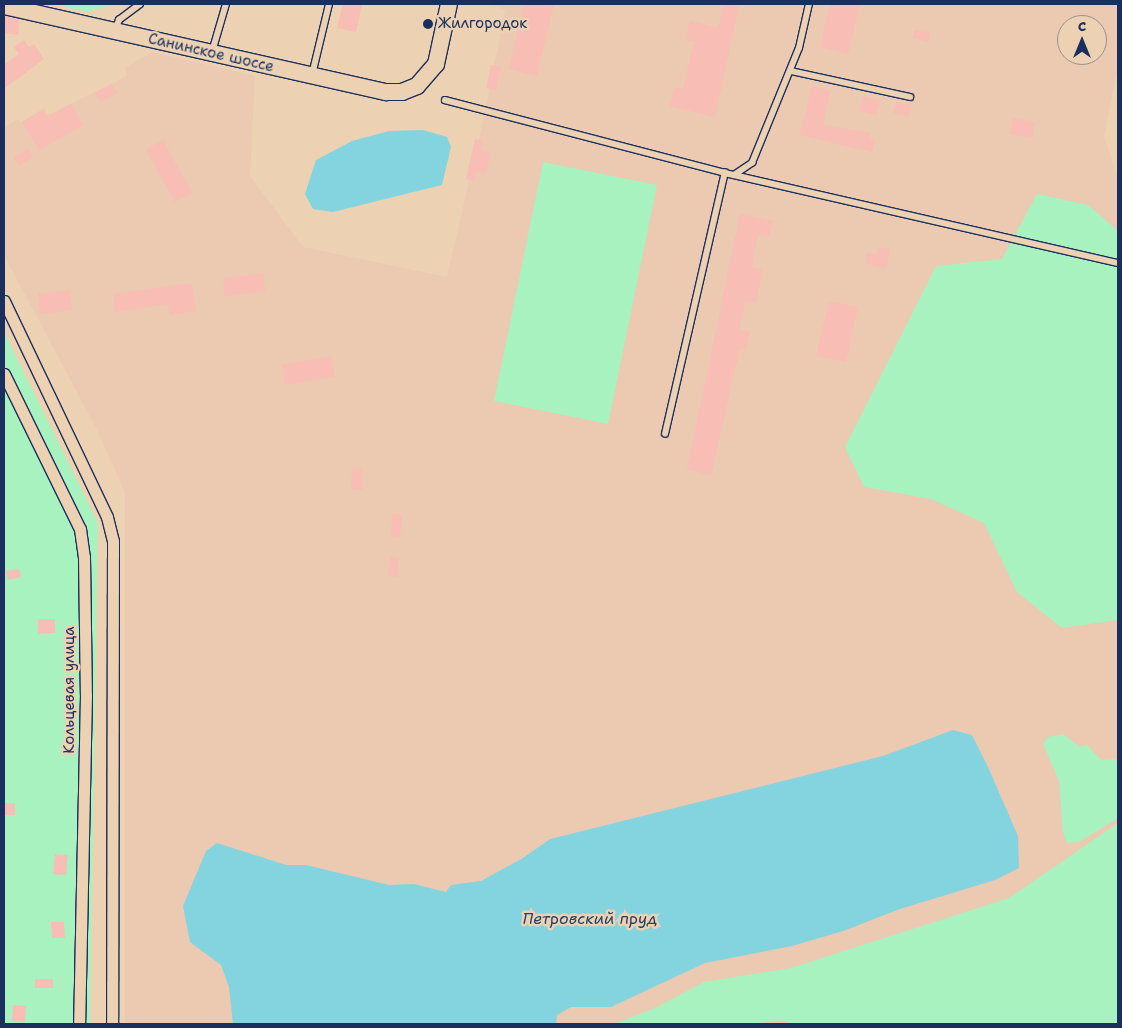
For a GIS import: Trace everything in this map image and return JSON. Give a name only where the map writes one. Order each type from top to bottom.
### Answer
[{"type":"street","name":"Санинское шоссе","points":[[4,6],[386,92],[402,92],[418,86],[436,64],[449,4]]},
{"type":"street","points":[[4,301],[107,517],[113,541],[112,1024]]},
{"type":"street","name":"Кольцевая улица","points":[[4,374],[80,529],[84,557],[86,695],[79,1024]]},
{"type":"lane","points":[[114,31],[119,20],[140,4]]},
{"type":"lane","points":[[212,53],[226,4]]},
{"type":"lane","points":[[311,75],[329,4]]},
{"type":"lane","points":[[734,175],[752,163],[791,71],[809,4]]},
{"type":"lane","points":[[791,71],[910,97]]},
{"type":"lane","points":[[444,100],[725,173],[1118,263]]},
{"type":"lane","points":[[665,434],[725,173]]},
{"type":"shaded area","points":[[491,4],[1118,4],[1118,66],[1104,136],[1118,178],[1118,1024],[125,1024],[125,492],[96,428],[4,255],[4,128],[18,119],[21,122],[44,108],[48,115],[121,79],[127,75],[125,68],[152,52],[255,76],[250,176],[303,247],[447,277],[485,112],[505,11]]},
{"type":"green space","points":[[53,4],[116,4],[87,12]]},
{"type":"green space","points":[[543,162],[657,185],[608,424],[494,401]]},
{"type":"green space","points":[[1037,194],[1088,205],[1118,231],[1118,620],[1062,628],[1017,592],[984,523],[931,499],[864,487],[845,447],[936,266],[1002,259]]},
{"type":"green space","points":[[4,332],[98,523],[90,1024],[4,1024]]},
{"type":"green space","points":[[1063,734],[1080,747],[1087,745],[1101,760],[1115,759],[1118,764],[1118,818],[1079,842],[1067,843],[1063,833],[1059,781],[1043,744],[1048,737]]},
{"type":"green space","points":[[1118,823],[1118,1024],[792,1024],[782,1020],[754,1024],[614,1024],[655,1008],[704,982],[791,968],[1009,898]]},
{"type":"water","points":[[423,130],[447,137],[451,147],[442,185],[333,212],[313,209],[305,194],[316,160],[352,141],[389,131]]},
{"type":"water","name":"Петровский пруд","points":[[953,730],[972,735],[988,767],[1018,836],[1019,868],[995,880],[900,909],[843,931],[792,946],[705,963],[611,1007],[571,1007],[557,1015],[556,1024],[233,1024],[229,987],[221,965],[190,942],[183,906],[206,851],[217,843],[286,865],[306,865],[389,885],[414,884],[446,892],[451,885],[481,881],[523,858],[550,839],[883,756]]},
{"type":"building","points":[[343,4],[362,4],[356,32],[337,28]]},
{"type":"building","points":[[524,4],[554,4],[537,76],[509,69]]},
{"type":"building","points":[[724,4],[739,6],[715,117],[670,106],[674,87],[683,89],[694,42],[685,40],[690,21],[718,28]]},
{"type":"building","points":[[830,4],[860,4],[848,54],[820,47]]},
{"type":"building","points":[[4,16],[19,20],[18,35],[4,33]]},
{"type":"building","points":[[915,30],[930,33],[928,42],[913,38]]},
{"type":"building","points":[[24,40],[29,47],[34,44],[44,59],[4,89],[4,65],[19,54],[14,47]]},
{"type":"building","points":[[491,65],[501,67],[496,90],[486,88]]},
{"type":"building","points":[[112,84],[117,93],[100,102],[95,93]]},
{"type":"building","points":[[812,86],[830,91],[823,125],[870,133],[869,138],[875,140],[872,152],[800,135]]},
{"type":"building","points":[[863,96],[880,100],[876,115],[859,111]]},
{"type":"building","points":[[896,102],[911,105],[908,116],[893,113]]},
{"type":"building","points":[[71,104],[83,125],[39,150],[22,122],[43,110],[47,117]]},
{"type":"building","points":[[1013,118],[1035,122],[1032,138],[1010,134]]},
{"type":"building","points":[[475,139],[483,141],[481,151],[491,153],[486,173],[476,171],[474,181],[466,179]]},
{"type":"building","points":[[163,140],[192,193],[175,202],[146,150]]},
{"type":"building","points":[[28,149],[33,158],[18,166],[14,157]]},
{"type":"building","points":[[740,214],[773,221],[769,237],[758,235],[752,267],[763,270],[756,303],[745,301],[739,330],[750,332],[746,350],[740,348],[711,475],[687,469]]},
{"type":"building","points":[[879,247],[890,250],[886,269],[866,263],[867,253],[877,255]]},
{"type":"building","points":[[263,273],[265,291],[225,296],[223,278]]},
{"type":"building","points":[[192,283],[196,311],[170,315],[168,304],[115,312],[113,294]]},
{"type":"building","points":[[70,290],[72,310],[40,314],[38,294]]},
{"type":"building","points":[[829,301],[858,307],[846,362],[816,356]]},
{"type":"building","points":[[331,356],[335,376],[285,385],[282,365]]},
{"type":"building","points":[[352,468],[363,469],[362,490],[351,490]]},
{"type":"building","points":[[392,514],[402,515],[400,537],[391,536]]},
{"type":"building","points":[[390,557],[399,558],[397,577],[388,576]]},
{"type":"building","points":[[19,569],[21,577],[8,580],[6,571]]},
{"type":"building","points":[[38,619],[55,619],[55,633],[38,634]]},
{"type":"building","points":[[4,803],[15,803],[15,815],[4,815]]},
{"type":"building","points":[[55,854],[68,855],[66,875],[53,874]]},
{"type":"building","points":[[51,922],[64,922],[65,938],[52,938]]},
{"type":"building","points":[[35,979],[53,979],[53,988],[35,988]]},
{"type":"building","points":[[13,1005],[26,1006],[25,1022],[12,1021]]},
{"type":"place","name":"Жилгородок","points":[[428,24]]}]
